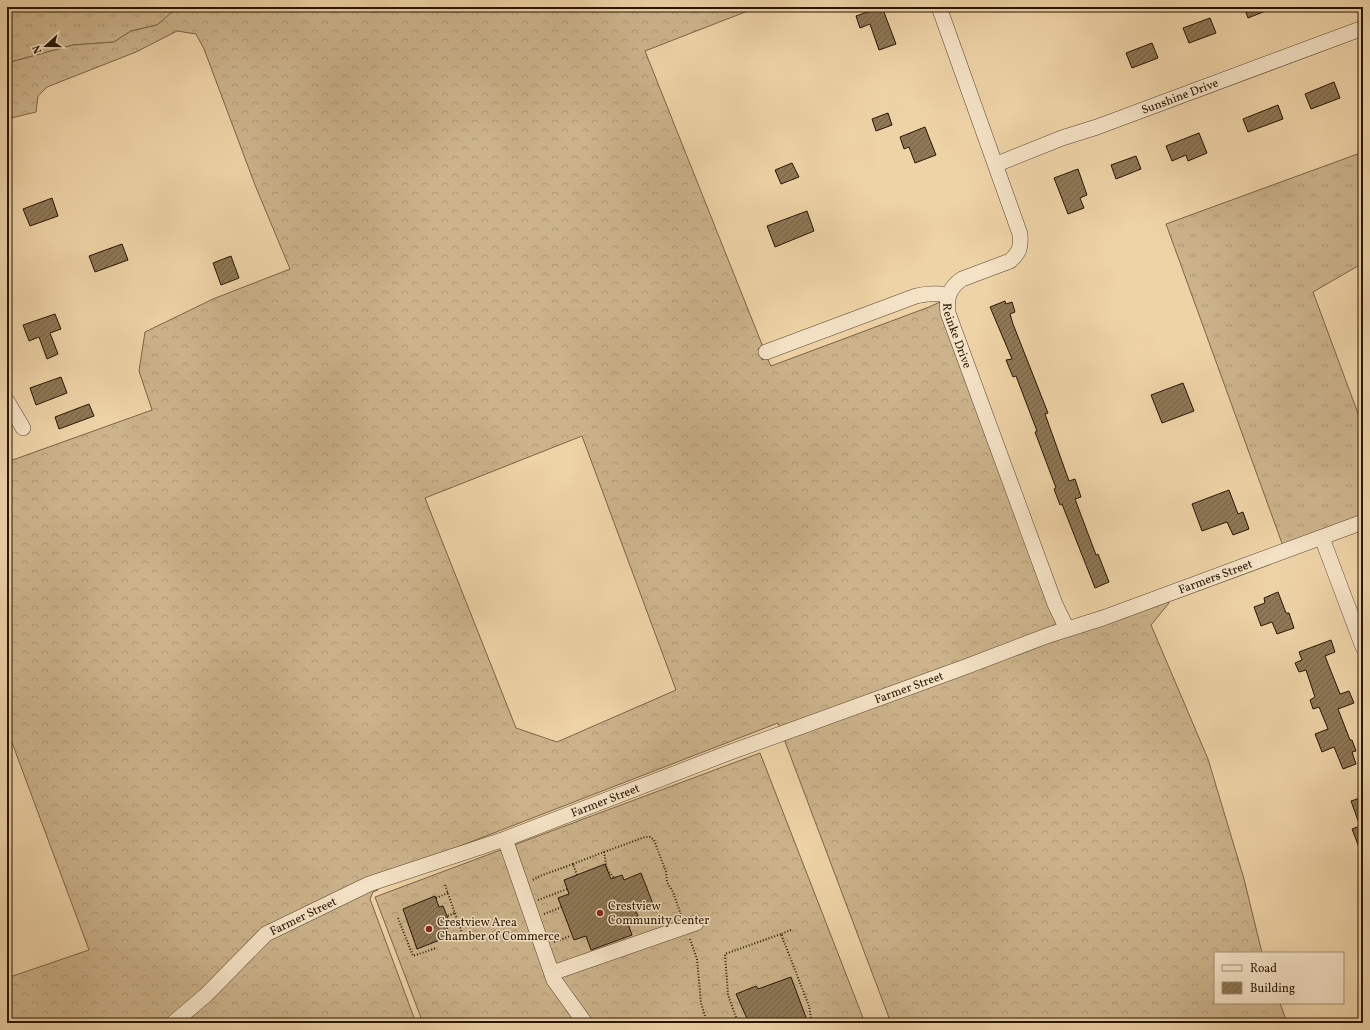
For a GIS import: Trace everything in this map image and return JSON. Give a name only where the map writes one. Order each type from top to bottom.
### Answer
[{"type":"street","name":"Reinke Drive","points":[[939,7],[997,164],[1020,234],[1021,245],[1016,255],[1010,261],[962,279],[955,284],[948,295],[948,314],[1055,604],[1067,629]]},
{"type":"street","name":"Sunshine Drive","points":[[997,164],[1062,138],[1097,127],[1363,28]]},
{"type":"street","points":[[766,352],[925,293],[948,295]]},
{"type":"street","points":[[7,401],[23,428]]},
{"type":"street","name":"Farmers Street","points":[[1067,629],[1103,618],[1363,522]]},
{"type":"street","points":[[1322,538],[1363,647]]},
{"type":"street","name":"Farmer Street","points":[[173,1023],[206,995],[266,934],[369,884],[505,839],[728,753],[1067,629]]},
{"type":"street","points":[[505,839],[554,980],[585,1023]]},
{"type":"street","points":[[552,973],[696,923]]},
{"type":"path","points":[[528,883],[540,876],[645,837],[650,837],[654,840],[666,872],[667,882],[673,892],[682,918],[678,923],[680,929],[683,935],[690,938],[697,959],[701,1003],[708,1023]]},
{"type":"path","points":[[604,852],[607,869],[614,878]]},
{"type":"path","points":[[572,864],[577,875]]},
{"type":"path","points":[[445,885],[463,936]]},
{"type":"path","points":[[535,901],[567,889]]},
{"type":"path","points":[[436,898],[448,894]]},
{"type":"path","points":[[445,916],[455,913]]},
{"type":"path","points":[[398,918],[412,956],[436,948]]},
{"type":"path","points":[[738,1023],[728,995],[725,954],[791,930]]},
{"type":"path","points":[[781,934],[809,1006],[812,1023]]},
{"type":"green space","points":[[7,7],[172,7],[174,11],[157,25],[131,31],[114,42],[73,45],[7,63]]},
{"type":"green space","points":[[172,7],[758,7],[645,51],[763,347],[758,349],[762,360],[767,358],[771,366],[940,302],[1058,626],[780,728],[778,723],[442,853],[261,931],[201,991],[164,1023],[7,1023],[7,978],[89,950],[7,729],[7,462],[152,410],[139,371],[145,332],[213,299],[290,269],[255,185],[204,49],[196,34],[177,31],[136,52],[47,87],[38,96],[36,112],[7,119],[7,63],[73,45],[114,42],[131,31],[157,25],[173,11]],"holes":[[[582,436],[676,690],[557,742],[516,728],[425,498]]]},
{"type":"green space","points":[[1363,152],[1363,263],[1313,292],[1363,427],[1363,516],[1283,546],[1166,224]]},
{"type":"green space","points":[[1168,601],[1169,603],[1151,625],[1208,759],[1244,879],[1262,952],[1214,952],[1214,1004],[1280,1004],[1287,1023],[891,1023],[784,739],[1051,641]]},
{"type":"green space","points":[[760,753],[865,1023],[423,1023],[375,897]]},
{"type":"green space","points":[[377,887],[378,890],[373,892],[370,899],[416,1023],[182,1023],[270,939]]},
{"type":"building","points":[[882,7],[896,44],[879,50],[870,24],[860,28],[856,16]]},
{"type":"building","points":[[1244,7],[1273,7],[1273,8],[1248,18]]},
{"type":"building","points":[[1210,18],[1216,33],[1189,43],[1183,28]]},
{"type":"building","points":[[1152,43],[1158,58],[1132,68],[1126,53]]},
{"type":"building","points":[[1334,82],[1340,98],[1311,109],[1305,94]]},
{"type":"building","points":[[1278,105],[1283,119],[1248,132],[1243,119]]},
{"type":"building","points":[[888,113],[892,125],[876,131],[872,119]]},
{"type":"building","points":[[925,127],[936,155],[915,163],[909,147],[904,149],[900,137]]},
{"type":"building","points":[[1199,133],[1207,153],[1188,161],[1186,155],[1172,161],[1166,146]]},
{"type":"building","points":[[1136,156],[1141,169],[1116,179],[1111,165]]},
{"type":"building","points":[[792,163],[799,177],[781,184],[775,170]]},
{"type":"building","points":[[1078,169],[1087,195],[1080,198],[1084,208],[1068,214],[1054,178]]},
{"type":"building","points":[[52,198],[58,216],[30,226],[23,209]]},
{"type":"building","points":[[807,211],[814,231],[775,247],[767,226]]},
{"type":"building","points":[[122,244],[128,260],[95,272],[89,256]]},
{"type":"building","points":[[231,256],[239,278],[221,285],[213,263]]},
{"type":"building","points":[[1005,301],[1006,304],[1012,302],[1015,312],[1010,314],[1013,324],[1048,413],[1045,414],[1069,481],[1075,479],[1081,497],[1075,499],[1096,555],[1098,554],[1109,582],[1095,588],[1062,504],[1060,505],[1054,489],[1056,488],[1035,432],[1037,431],[1016,376],[1013,377],[1006,360],[1012,359],[990,307]]},
{"type":"building","points":[[55,314],[61,329],[50,333],[58,354],[47,359],[39,337],[29,341],[23,325]]},
{"type":"building","points":[[61,377],[67,393],[36,405],[30,388]]},
{"type":"building","points":[[1183,383],[1194,411],[1162,423],[1151,395]]},
{"type":"building","points":[[89,404],[94,416],[59,429],[55,417]]},
{"type":"building","points":[[1229,490],[1238,514],[1243,512],[1249,529],[1233,535],[1227,522],[1202,531],[1192,504]]},
{"type":"building","points":[[1278,592],[1286,613],[1289,613],[1294,628],[1277,634],[1272,622],[1261,626],[1254,607],[1265,603],[1264,598]]},
{"type":"building","points":[[1331,640],[1335,652],[1325,656],[1340,694],[1349,691],[1354,703],[1338,709],[1356,751],[1352,752],[1356,764],[1343,769],[1334,747],[1322,752],[1315,734],[1328,729],[1319,707],[1313,709],[1310,700],[1315,697],[1306,670],[1299,672],[1295,663],[1302,660],[1299,652]]},
{"type":"building","points":[[1363,797],[1362,855],[1352,829],[1360,826],[1351,801]]},
{"type":"building","name":"Crestview Community Center","points":[[605,864],[611,879],[622,875],[624,880],[641,873],[653,904],[635,910],[638,916],[627,921],[632,935],[591,950],[586,936],[574,940],[558,898],[569,894],[564,880]]},
{"type":"building","name":"Crestview Area Chamber of Commerce","points":[[435,896],[439,907],[443,906],[449,921],[445,922],[450,936],[417,949],[403,909]]},
{"type":"building","points":[[791,977],[808,1023],[749,1023],[736,994],[756,986],[758,989]]},
{"type":"place","name":"Crestview Community Center","points":[[600,913]]},
{"type":"place","name":"Crestview Area Chamber of Commerce","points":[[429,929]]}]
